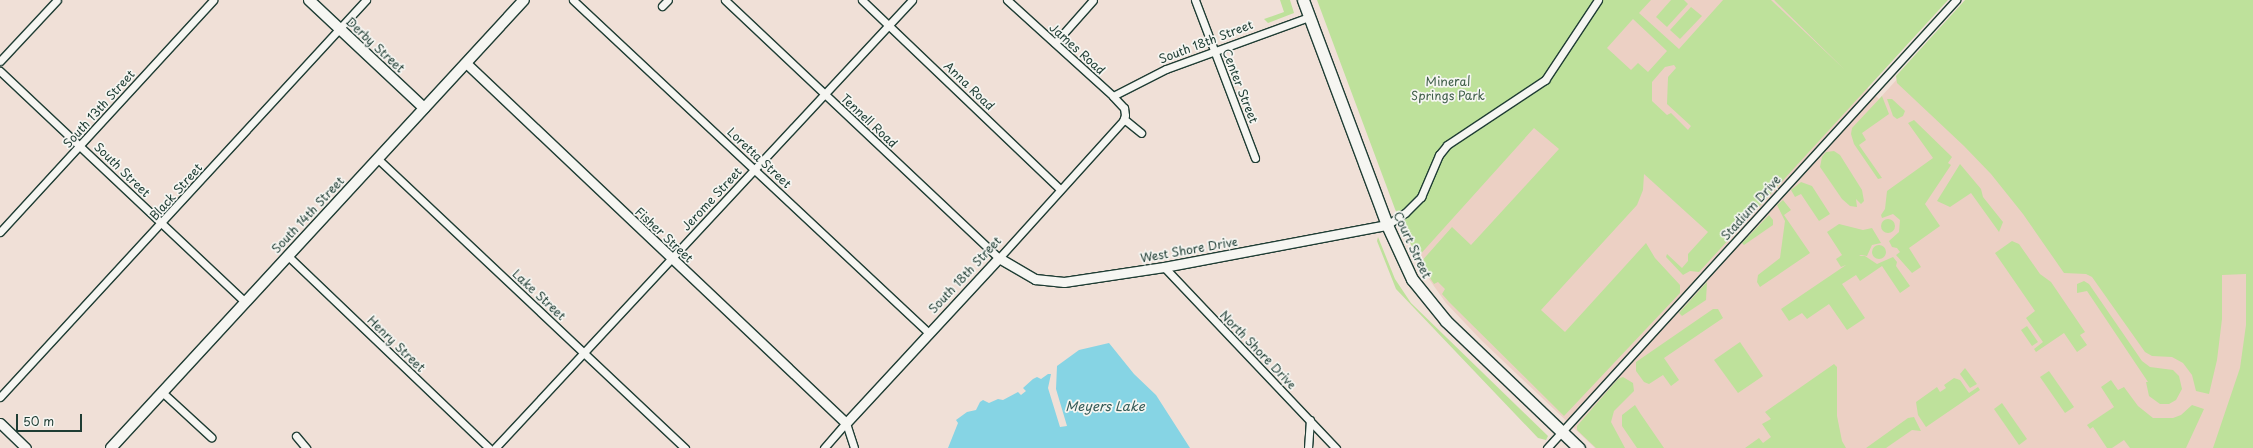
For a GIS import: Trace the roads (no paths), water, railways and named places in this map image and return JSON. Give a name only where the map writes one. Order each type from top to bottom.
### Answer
[{"type":"main road","name":"Derby Street","points":[[309,0],[424,108]]},
{"type":"main road","name":"South 14th Street","points":[[111,448],[524,0]]},
{"type":"main road","name":"Court Street","points":[[1303,0],[1387,225],[1407,272],[1422,294],[1446,321],[1579,448]]},
{"type":"street","points":[[0,61],[57,0]]},
{"type":"street","name":"South 13th Street","points":[[0,232],[81,146],[213,0]]},
{"type":"street","name":"Black Street","points":[[0,397],[366,0]]},
{"type":"street","name":"Loretta Street","points":[[573,0],[929,333]]},
{"type":"street","points":[[662,6],[668,0]]},
{"type":"street","name":"Tennell Road","points":[[724,0],[999,258]]},
{"type":"street","name":"Anna Road","points":[[862,0],[1060,189]]},
{"type":"street","name":"Jerome Street","points":[[495,448],[912,0]]},
{"type":"street","name":"James Road","points":[[1007,0],[1113,96],[1124,108],[1124,119]]},
{"type":"street","points":[[1055,43],[1093,0]]},
{"type":"street","name":"Center Street","points":[[1195,0],[1255,158]]},
{"type":"street","points":[[1387,225],[1405,214],[1421,197],[1439,155],[1447,145],[1544,80],[1598,0]]},
{"type":"street","name":"Stadium Drive","points":[[1547,448],[1956,0]]},
{"type":"street","name":"South 18th Street","points":[[1113,96],[1166,69],[1309,16]]},
{"type":"street","name":"Fisher Street","points":[[466,63],[846,423]]},
{"type":"street","name":"South Street","points":[[0,71],[245,302]]},
{"type":"street","points":[[1124,119],[1141,134]]},
{"type":"street","name":"South 18th Street","points":[[824,448],[999,258],[1124,119]]},
{"type":"street","name":"Lake Street","points":[[378,159],[685,448]]},
{"type":"street","name":"West Shore Drive","points":[[999,258],[1022,274],[1050,282],[1164,267],[1387,225]]},
{"type":"street","name":"Henry Street","points":[[288,256],[489,448]]},
{"type":"street","name":"North Shore Drive","points":[[1164,267],[1336,448]]},
{"type":"street","points":[[162,392],[211,437]]},
{"type":"street","points":[[1308,448],[1310,420]]},
{"type":"street","points":[[0,423],[26,448]]},
{"type":"street","points":[[846,423],[854,448]]},
{"type":"street","points":[[296,436],[306,448]]},
{"type":"water","name":"Meyers Lake","points":[[1109,343],[1134,374],[1156,395],[1190,448],[948,448],[958,423],[956,420],[967,412],[976,410],[980,402],[983,400],[989,403],[998,399],[1003,400],[1018,392],[1021,395],[1026,391],[1023,388],[1033,379],[1037,377],[1041,379],[1048,374],[1051,374],[1048,388],[1060,427],[1067,426],[1056,389],[1057,366],[1079,350]]},
{"type":"park label","name":"Mineral Springs Park","points":[[1448,89]]}]
